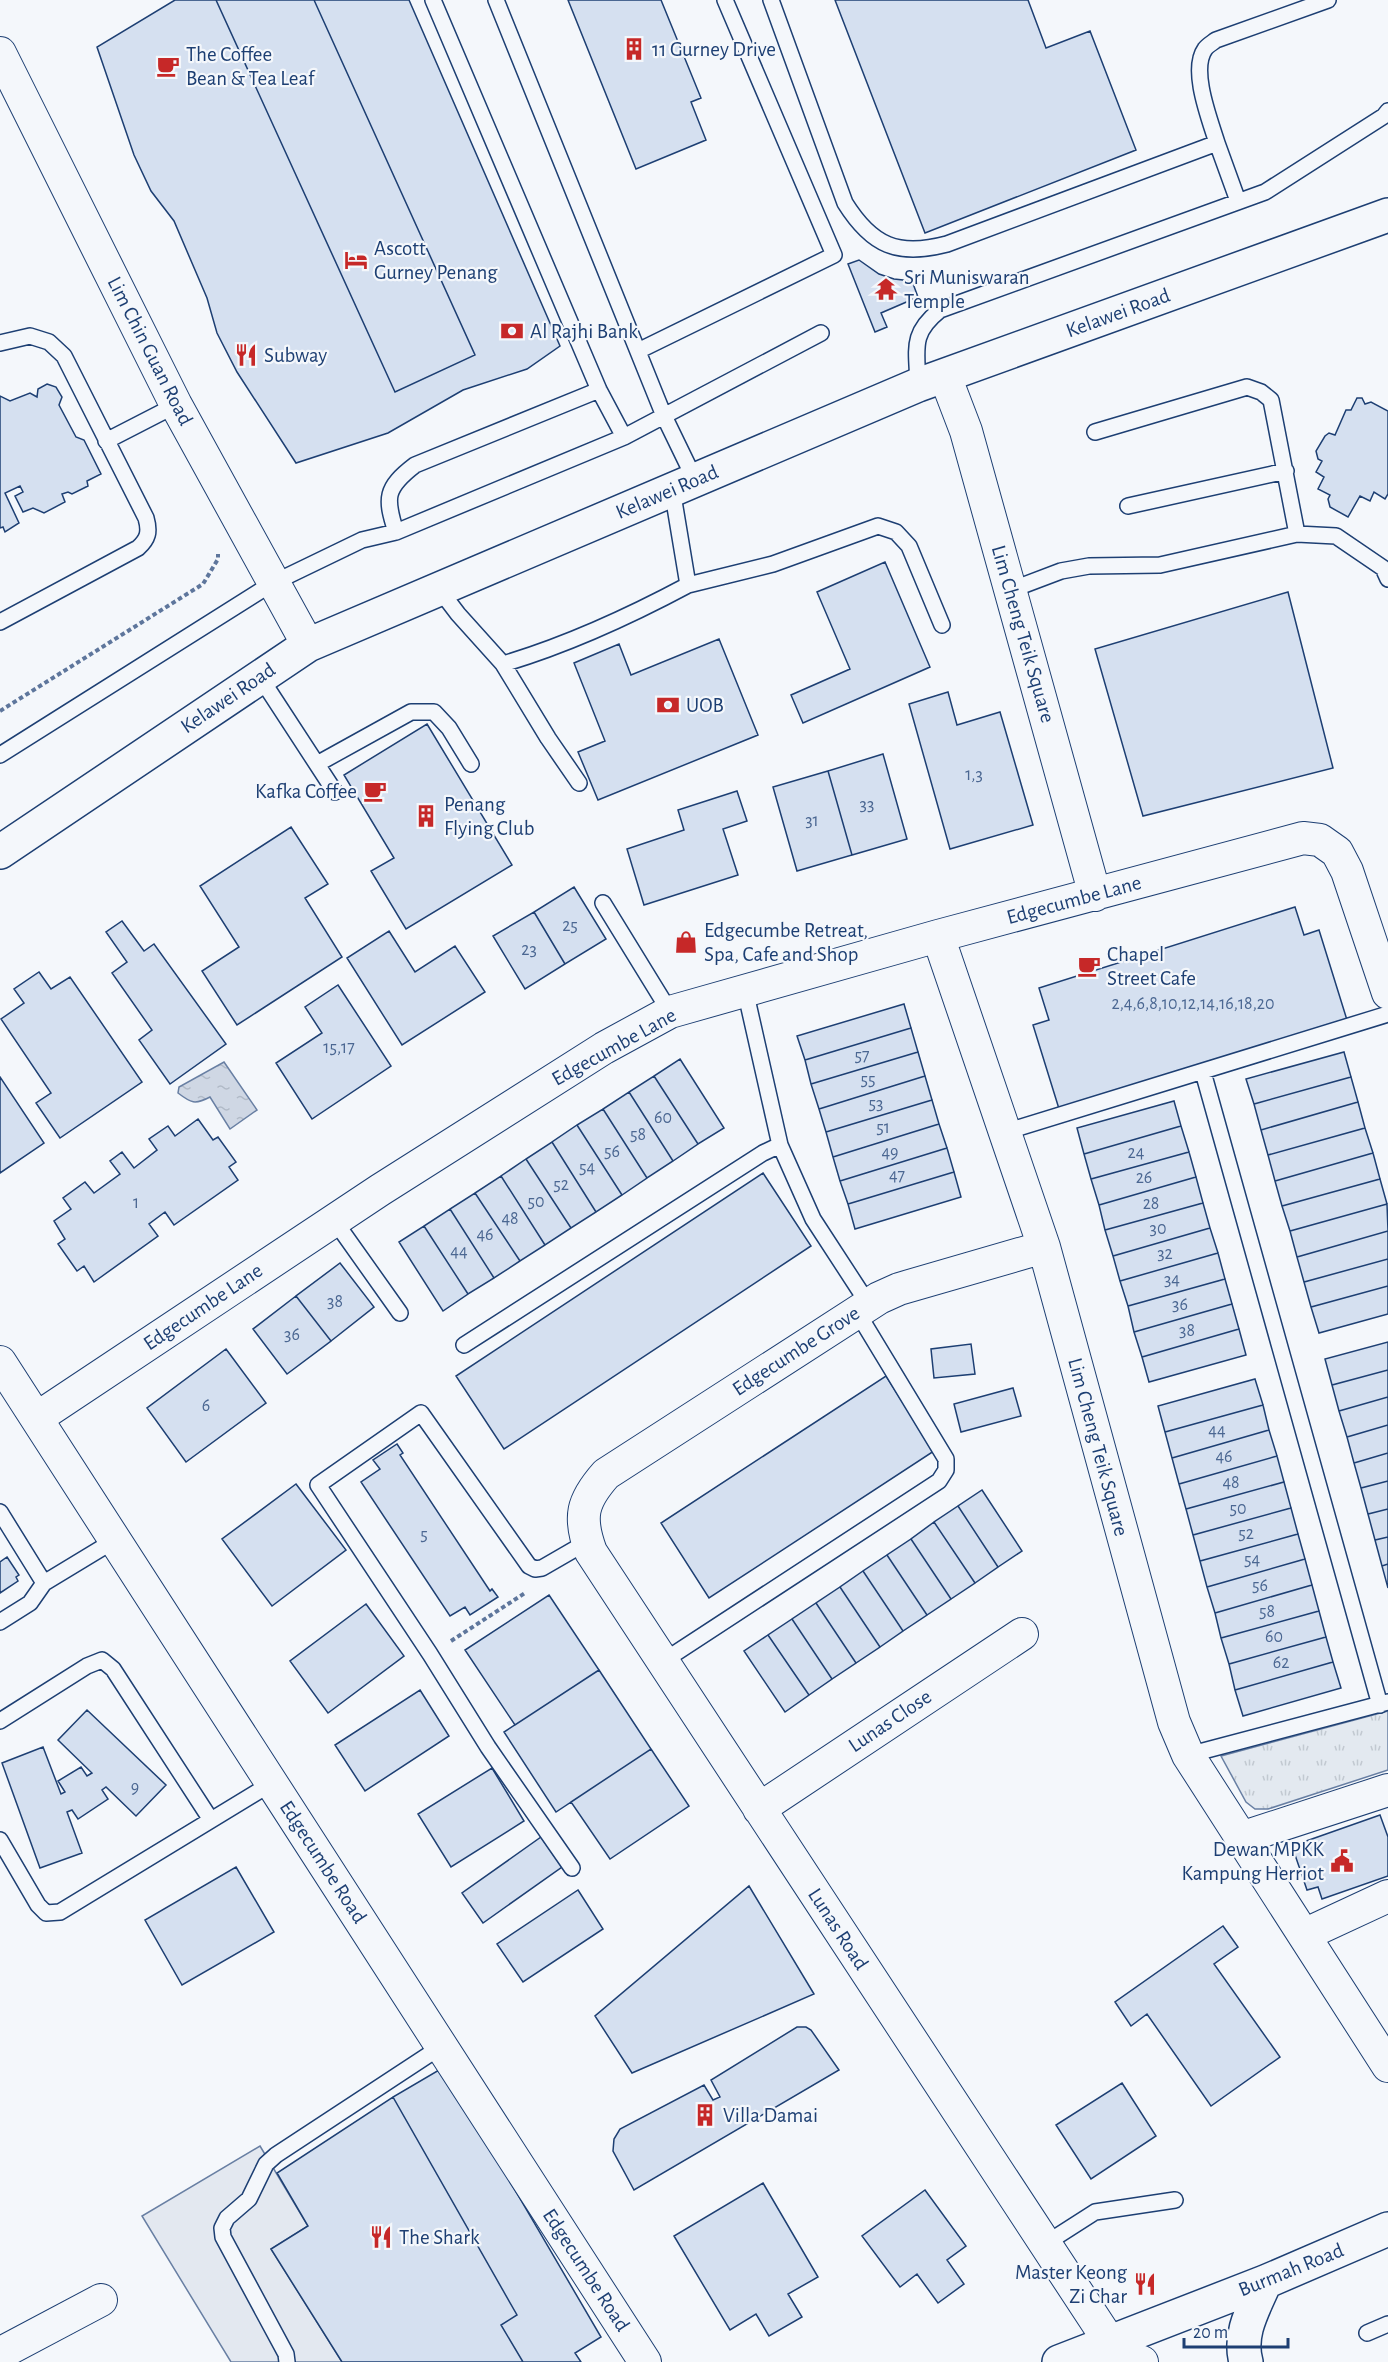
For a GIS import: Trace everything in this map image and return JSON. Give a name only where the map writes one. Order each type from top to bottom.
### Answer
[{"type":"main road","name":"Kelawei Road","points":[[0,852],[308,645],[931,380],[1384,215]]},
{"type":"main road","name":"Burmah Road","points":[[1059,2362],[1265,2282],[1388,2229]]},
{"type":"main road","points":[[1246,2362],[1242,2349],[1246,2325],[1265,2282]]},
{"type":"street","name":"Lim Chin Guan Road","points":[[0,53],[176,405],[308,645]]},
{"type":"street","name":"Lim Cheng Teik Square","points":[[931,380],[966,431],[1095,895]]},
{"type":"street","name":"Edgecumbe Lane","points":[[37,1418],[334,1220],[604,1048],[670,1012],[938,936],[1303,838],[1320,840],[1337,852],[1347,871],[1388,993]]},
{"type":"street","name":"Lim Cheng Teik Square","points":[[938,936],[1044,1247],[1174,1722],[1188,1755],[1304,1935],[1383,2047]]},
{"type":"street","name":"Edgecumbe Grove","points":[[583,1511],[590,1491],[606,1474],[863,1308],[899,1289],[1044,1247]]},
{"type":"street","name":"Edgecumbe Road","points":[[0,1362],[645,2362]]},
{"type":"street","name":"Lunas Road","points":[[583,1511],[587,1542],[591,1552],[1045,2244],[1103,2343]]},
{"type":"street","name":"Lunas Close","points":[[759,1809],[1022,1634]]},
{"type":"street","points":[[1242,1838],[1388,1790]]},
{"type":"street","points":[[1304,1935],[1388,1896]]},
{"type":"street","points":[[4,2354],[101,2300]]},
{"type":"street","points":[[1103,2343],[1143,2362]]},
{"type":"lane","points":[[433,0],[599,390],[624,437]]},
{"type":"lane","points":[[495,0],[664,416],[683,485],[688,585]]},
{"type":"lane","points":[[638,351],[834,255],[725,0]]},
{"type":"lane","points":[[771,0],[846,203],[864,229],[877,239],[899,249],[923,250],[947,244],[1216,143]]},
{"type":"lane","points":[[1238,201],[1216,143],[1199,78],[1200,62],[1205,49],[1216,40],[1328,0]]},
{"type":"lane","points":[[931,380],[918,335],[926,321],[940,310],[1265,192],[1384,116],[1388,111]]},
{"type":"lane","points":[[0,755],[273,583],[362,540],[396,532],[624,437],[821,333]]},
{"type":"lane","points":[[0,343],[30,336],[49,342],[64,356],[149,529],[147,540],[138,548],[0,622]]},
{"type":"lane","points":[[1095,432],[1247,387],[1261,392],[1271,400],[1297,534]]},
{"type":"lane","points":[[396,532],[388,507],[390,495],[398,478],[415,465],[599,390]]},
{"type":"lane","points":[[106,441],[176,405]]},
{"type":"lane","points":[[1128,506],[1286,471]]},
{"type":"lane","points":[[503,664],[532,655],[654,603],[688,585],[772,564],[878,526],[896,532],[909,546],[942,625]]},
{"type":"lane","points":[[1011,590],[1061,571],[1089,566],[1160,565],[1297,534],[1335,537],[1383,568],[1388,579]]},
{"type":"lane","points":[[439,589],[503,664],[548,738],[579,783]]},
{"type":"lane","points":[[260,677],[335,792]]},
{"type":"lane","points":[[317,764],[411,712],[434,712],[449,728],[471,765]]},
{"type":"lane","points":[[603,903],[670,1012]]},
{"type":"lane","points":[[662,1662],[939,1481],[946,1470],[946,1459],[813,1219],[780,1145],[745,990]]},
{"type":"lane","points":[[1005,1132],[1388,1014]]},
{"type":"lane","points":[[1188,1755],[1384,1703],[1203,1072]]},
{"type":"lane","points":[[464,1346],[764,1153],[780,1145]]},
{"type":"lane","points":[[334,1220],[400,1313]]},
{"type":"lane","points":[[572,1868],[488,1747],[430,1654],[318,1485],[421,1413],[529,1566],[535,1569],[542,1568],[587,1542]]},
{"type":"lane","points":[[0,1512],[44,1584]]},
{"type":"lane","points":[[0,1622],[30,1603],[44,1584],[115,1540]]},
{"type":"lane","points":[[0,1721],[87,1666],[102,1660],[113,1669],[210,1820]]},
{"type":"lane","points":[[0,1839],[38,1905],[46,1913],[60,1912],[272,1783]]},
{"type":"lane","points":[[287,2362],[286,2354],[224,2237],[222,2228],[227,2218],[249,2199],[266,2164],[276,2155],[442,2046]]},
{"type":"lane","points":[[1045,2244],[1095,2212],[1175,2200]]},
{"type":"lane","points":[[1367,2333],[1388,2324]]},
{"type":"path","points":[[430,1654],[500,1610]]},
{"type":"green space","points":[[1388,1711],[1388,1770],[1268,1809],[1255,1809],[1246,1802],[1221,1756]]},
{"type":"shaded area","points":[[260,2146],[308,2226],[271,2249],[342,2362],[231,2362],[142,2216]]},
{"type":"water","points":[[224,1062],[257,1110],[230,1129],[210,1097],[193,1102],[178,1093],[179,1087]]},
{"type":"building","name":"Ascott Gurney Penang","points":[[175,0],[409,0],[560,346],[527,369],[463,390],[388,433],[296,463],[237,372],[217,333],[207,298],[174,221],[151,191],[134,155],[97,47]]},
{"type":"building","points":[[216,0],[314,0],[475,355],[395,392]]},
{"type":"building","name":"11 Gurney Drive","points":[[568,0],[661,0],[701,98],[691,102],[706,140],[636,169]]},
{"type":"building","points":[[835,0],[1028,0],[1046,48],[1090,31],[1136,150],[925,233]]},
{"type":"building","name":"Sri Muniswaran Temple","points":[[859,260],[879,274],[912,281],[918,297],[881,313],[887,327],[875,332],[848,264]]},
{"type":"building","points":[[47,384],[56,387],[62,397],[59,405],[76,437],[84,440],[101,474],[87,481],[88,486],[72,494],[68,492],[62,494],[65,502],[44,513],[33,508],[23,512],[15,496],[23,492],[20,486],[5,493],[19,523],[5,532],[3,527],[0,528],[0,396],[10,401],[30,393],[37,397],[38,389]]},
{"type":"building","points":[[1357,398],[1362,398],[1365,404],[1371,402],[1388,411],[1388,494],[1385,499],[1374,492],[1370,501],[1360,496],[1348,517],[1330,507],[1328,499],[1330,495],[1318,489],[1324,477],[1316,472],[1322,461],[1318,459],[1316,451],[1325,436],[1329,433],[1335,435],[1346,410],[1351,410]]},
{"type":"building","points":[[885,562],[930,667],[803,723],[791,695],[850,669],[817,592]]},
{"type":"building","points":[[1288,592],[1333,768],[1143,816],[1095,649]]},
{"type":"building","name":"UOB","points":[[719,639],[758,735],[598,800],[578,752],[605,741],[574,663],[619,644],[631,675]]},
{"type":"building","points":[[948,692],[957,725],[1000,712],[1033,825],[950,849],[909,704]]},
{"type":"building","name":"Penang Flying Club","points":[[427,724],[512,865],[406,929],[371,871],[394,858],[344,775]]},
{"type":"building","points":[[883,754],[907,839],[852,855],[828,771]]},
{"type":"building","points":[[828,771],[852,855],[797,871],[773,787]]},
{"type":"building","points":[[737,791],[747,821],[723,829],[738,875],[644,905],[627,849],[684,830],[678,810]]},
{"type":"building","points":[[291,827],[328,884],[305,898],[342,957],[237,1025],[202,971],[239,947],[200,886]]},
{"type":"building","points":[[574,887],[606,939],[565,964],[534,912]]},
{"type":"building","points":[[1295,907],[1304,935],[1319,930],[1347,1020],[1060,1112],[1033,1025],[1049,1020],[1039,988]]},
{"type":"building","points":[[534,912],[565,964],[525,989],[493,936]]},
{"type":"building","points":[[122,921],[144,951],[154,944],[226,1044],[170,1084],[139,1040],[152,1030],[112,973],[127,962],[106,932]]},
{"type":"building","points":[[389,931],[415,972],[455,946],[485,992],[402,1045],[347,958]]},
{"type":"building","points":[[39,972],[51,989],[70,977],[142,1082],[60,1138],[36,1103],[51,1093],[1,1019],[24,1003],[14,989]]},
{"type":"building","points":[[338,985],[391,1066],[312,1119],[276,1063],[322,1033],[305,1007]]},
{"type":"building","points":[[904,1004],[911,1028],[805,1060],[797,1036]]},
{"type":"building","points":[[911,1028],[918,1052],[811,1084],[805,1060]]},
{"type":"building","points":[[918,1052],[925,1076],[819,1109],[811,1084]]},
{"type":"building","points":[[1344,1052],[1351,1077],[1254,1104],[1246,1079]]},
{"type":"building","points":[[680,1059],[724,1128],[698,1144],[654,1076]]},
{"type":"building","points":[[654,1076],[698,1144],[673,1161],[629,1092]]},
{"type":"building","points":[[925,1076],[932,1100],[826,1132],[819,1109]]},
{"type":"building","points":[[0,1077],[44,1143],[0,1173]]},
{"type":"building","points":[[1351,1077],[1358,1102],[1261,1130],[1254,1104]]},
{"type":"building","points":[[629,1092],[673,1161],[647,1178],[603,1109]]},
{"type":"building","points":[[932,1100],[939,1124],[833,1157],[826,1132]]},
{"type":"building","points":[[1174,1101],[1181,1126],[1084,1154],[1077,1128]]},
{"type":"building","points":[[1358,1102],[1365,1128],[1268,1155],[1261,1130]]},
{"type":"building","points":[[603,1109],[647,1178],[622,1195],[577,1125]]},
{"type":"building","points":[[198,1119],[213,1140],[218,1137],[236,1162],[229,1167],[238,1180],[174,1225],[165,1212],[149,1224],[158,1236],[94,1282],[84,1266],[77,1271],[58,1244],[65,1239],[54,1221],[71,1209],[63,1198],[85,1182],[94,1193],[120,1174],[110,1161],[122,1152],[134,1168],[157,1150],[149,1139],[168,1126],[175,1136]]},
{"type":"building","points":[[939,1124],[947,1148],[840,1181],[833,1157]]},
{"type":"building","points":[[577,1125],[622,1195],[596,1212],[552,1142]]},
{"type":"building","points":[[1181,1126],[1189,1152],[1091,1179],[1084,1154]]},
{"type":"building","points":[[1365,1128],[1373,1153],[1275,1181],[1268,1155]]},
{"type":"building","points":[[552,1142],[596,1212],[571,1228],[526,1159]]},
{"type":"building","points":[[947,1148],[954,1172],[848,1204],[840,1181]]},
{"type":"building","points":[[1189,1152],[1196,1177],[1099,1205],[1091,1179]]},
{"type":"building","points":[[1373,1153],[1380,1179],[1282,1206],[1275,1181]]},
{"type":"building","points":[[526,1159],[571,1228],[545,1245],[501,1176]]},
{"type":"building","points":[[954,1172],[961,1197],[855,1229],[848,1204]]},
{"type":"building","points":[[763,1173],[811,1246],[504,1449],[456,1376]]},
{"type":"building","points":[[501,1176],[545,1245],[520,1261],[475,1193]]},
{"type":"building","points":[[1196,1177],[1203,1203],[1105,1230],[1099,1205]]},
{"type":"building","points":[[1380,1179],[1387,1204],[1290,1231],[1282,1206]]},
{"type":"building","points":[[475,1193],[520,1261],[494,1278],[450,1209]]},
{"type":"building","points":[[1203,1203],[1210,1228],[1113,1256],[1105,1230]]},
{"type":"building","points":[[1387,1204],[1388,1231],[1297,1257],[1290,1231]]},
{"type":"building","points":[[450,1209],[494,1278],[468,1294],[424,1226]]},
{"type":"building","points":[[424,1226],[468,1294],[443,1311],[399,1242]]},
{"type":"building","points":[[1210,1228],[1218,1253],[1120,1281],[1113,1256]]},
{"type":"building","points":[[1388,1231],[1388,1259],[1304,1282],[1297,1257]]},
{"type":"building","points":[[1218,1253],[1225,1279],[1128,1306],[1120,1281]]},
{"type":"building","points":[[1388,1259],[1388,1286],[1311,1307],[1304,1282]]},
{"type":"building","points":[[340,1263],[374,1307],[331,1341],[296,1296]]},
{"type":"building","points":[[1225,1279],[1232,1304],[1134,1332],[1128,1306]]},
{"type":"building","points":[[1388,1286],[1388,1314],[1319,1333],[1311,1307]]},
{"type":"building","points":[[296,1296],[331,1341],[287,1374],[253,1329]]},
{"type":"building","points":[[1232,1304],[1239,1329],[1142,1357],[1134,1332]]},
{"type":"building","points":[[1239,1329],[1246,1355],[1149,1382],[1142,1357]]},
{"type":"building","points":[[1388,1342],[1388,1370],[1332,1385],[1325,1359]]},
{"type":"building","points":[[971,1344],[975,1374],[934,1378],[931,1349]]},
{"type":"building","points":[[226,1349],[266,1403],[186,1462],[147,1408]]},
{"type":"building","points":[[1388,1370],[1388,1397],[1339,1411],[1332,1385]]},
{"type":"building","points":[[886,1376],[934,1451],[709,1598],[661,1523]]},
{"type":"building","points":[[1255,1379],[1263,1405],[1165,1432],[1158,1406]]},
{"type":"building","points":[[1013,1388],[1021,1416],[961,1432],[954,1404]]},
{"type":"building","points":[[1388,1397],[1388,1425],[1347,1437],[1339,1411]]},
{"type":"building","points":[[1263,1405],[1269,1430],[1172,1458],[1165,1432]]},
{"type":"building","points":[[1388,1425],[1388,1453],[1354,1463],[1347,1437]]},
{"type":"building","points":[[1269,1430],[1277,1456],[1179,1484],[1172,1458]]},
{"type":"building","points":[[397,1444],[403,1453],[400,1455],[490,1591],[492,1589],[498,1597],[470,1615],[465,1607],[450,1616],[361,1482],[380,1469],[373,1460]]},
{"type":"building","points":[[1388,1453],[1388,1481],[1361,1488],[1354,1463]]},
{"type":"building","points":[[1277,1456],[1284,1482],[1186,1509],[1179,1484]]},
{"type":"building","points":[[1388,1481],[1388,1509],[1368,1514],[1361,1488]]},
{"type":"building","points":[[1284,1482],[1291,1508],[1193,1535],[1186,1509]]},
{"type":"building","points":[[296,1484],[346,1550],[272,1606],[222,1539]]},
{"type":"building","points":[[982,1490],[1022,1551],[998,1567],[958,1506]]},
{"type":"building","points":[[958,1506],[998,1567],[975,1583],[934,1522]]},
{"type":"building","points":[[1291,1508],[1298,1534],[1200,1561],[1193,1535]]},
{"type":"building","points":[[1388,1509],[1388,1537],[1375,1540],[1368,1514]]},
{"type":"building","points":[[934,1522],[975,1583],[951,1599],[911,1539]]},
{"type":"building","points":[[1298,1534],[1305,1559],[1207,1587],[1200,1561]]},
{"type":"building","points":[[1388,1537],[1388,1564],[1382,1566],[1375,1540]]},
{"type":"building","points":[[911,1539],[951,1599],[927,1615],[887,1555]]},
{"type":"building","points":[[887,1555],[927,1615],[903,1631],[863,1571]]},
{"type":"building","points":[[7,1557],[19,1575],[16,1577],[18,1581],[0,1593],[0,1562]]},
{"type":"building","points":[[1305,1559],[1312,1585],[1215,1613],[1207,1587]]},
{"type":"building","points":[[1388,1564],[1388,1588],[1382,1566]]},
{"type":"building","points":[[863,1571],[903,1631],[880,1647],[840,1587]]},
{"type":"building","points":[[1312,1585],[1319,1611],[1221,1638],[1215,1613]]},
{"type":"building","points":[[840,1587],[880,1647],[856,1663],[816,1603]]},
{"type":"building","points":[[549,1595],[599,1670],[515,1725],[465,1650]]},
{"type":"building","points":[[816,1603],[856,1663],[832,1679],[792,1619]]},
{"type":"building","points":[[366,1604],[404,1656],[328,1713],[290,1661]]},
{"type":"building","points":[[1319,1611],[1326,1637],[1229,1664],[1221,1638]]},
{"type":"building","points":[[792,1619],[832,1679],[809,1695],[768,1635]]},
{"type":"building","points":[[768,1635],[809,1695],[785,1712],[744,1651]]},
{"type":"building","points":[[1326,1637],[1333,1662],[1235,1690],[1229,1664]]},
{"type":"building","points":[[1333,1662],[1341,1688],[1243,1716],[1235,1690]]},
{"type":"building","points":[[599,1670],[651,1749],[556,1812],[504,1732]]},
{"type":"building","points":[[420,1690],[449,1736],[365,1791],[335,1745]]},
{"type":"building","points":[[87,1710],[166,1785],[136,1816],[106,1787],[102,1790],[108,1799],[78,1819],[72,1810],[67,1812],[82,1853],[40,1868],[2,1763],[43,1747],[61,1794],[65,1792],[58,1781],[81,1767],[87,1776],[92,1773],[58,1740]]},
{"type":"building","points":[[651,1749],[689,1806],[610,1859],[571,1802]]},
{"type":"building","points":[[492,1768],[524,1821],[451,1867],[418,1814]]},
{"type":"building","name":"Dewan MPKK Kampung Herriot","points":[[1380,1815],[1388,1837],[1388,1876],[1322,1899],[1318,1887],[1307,1890],[1292,1846]]},
{"type":"building","points":[[541,1837],[562,1867],[483,1923],[462,1893]]},
{"type":"building","points":[[236,1867],[274,1932],[182,1985],[145,1920]]},
{"type":"building","points":[[749,1886],[814,1994],[632,2073],[595,2016]]},
{"type":"building","points":[[578,1890],[603,1929],[523,1982],[497,1944]]},
{"type":"building","points":[[1223,1926],[1238,1947],[1214,1964],[1280,2057],[1211,2106],[1147,2014],[1131,2026],[1115,2002]]},
{"type":"building","name":"Villa Damai","points":[[797,2027],[806,2027],[811,2030],[839,2070],[634,2190],[613,2151],[614,2139],[620,2129],[704,2085],[713,2100],[720,2097],[711,2080]]},
{"type":"building","points":[[439,2070],[498,2161],[601,2337],[575,2353],[581,2362],[523,2362],[501,2325],[517,2315],[393,2097]]},
{"type":"building","points":[[1122,2083],[1156,2136],[1091,2179],[1056,2125]]},
{"type":"building","name":"The Shark","points":[[393,2097],[517,2315],[501,2325],[523,2362],[342,2362],[271,2249],[308,2226],[277,2173]]},
{"type":"building","points":[[763,2183],[818,2277],[788,2294],[802,2317],[769,2336],[756,2314],[730,2330],[674,2236]]},
{"type":"building","points":[[925,2190],[966,2246],[947,2260],[964,2284],[938,2303],[917,2274],[900,2287],[862,2236]]},
{"type":"place","name":"11 Gurney Drive","points":[[634,49]]},
{"type":"place","name":"The Coffee Bean & Tea Leaf","points":[[168,66]]},
{"type":"place","name":"Ascott Gurney Penang","points":[[356,260]]},
{"type":"place","name":"Sri Muniswaran Temple","points":[[886,289]]},
{"type":"place","name":"Al Rajhi Bank","points":[[512,331]]},
{"type":"place","name":"Subway","points":[[246,355]]},
{"type":"place","name":"UOB","points":[[668,705]]},
{"type":"place","name":"Kafka Coffee","points":[[375,791]]},
{"type":"place","name":"Penang Flying Club","points":[[426,816]]},
{"type":"place","name":"Edgecumbe Retreat, Spa, Cafe and Shop","points":[[686,942]]},
{"type":"place","name":"Chapel Street Cafe","points":[[1089,966]]},
{"type":"place","name":"Dewan MPKK Kampung Herriot","points":[[1342,1861]]},
{"type":"place","name":"Villa Damai","points":[[705,2115]]},
{"type":"place","name":"The Shark","points":[[381,2237]]},
{"type":"place","name":"Master Keong Zi Char","points":[[1145,2284]]}]
